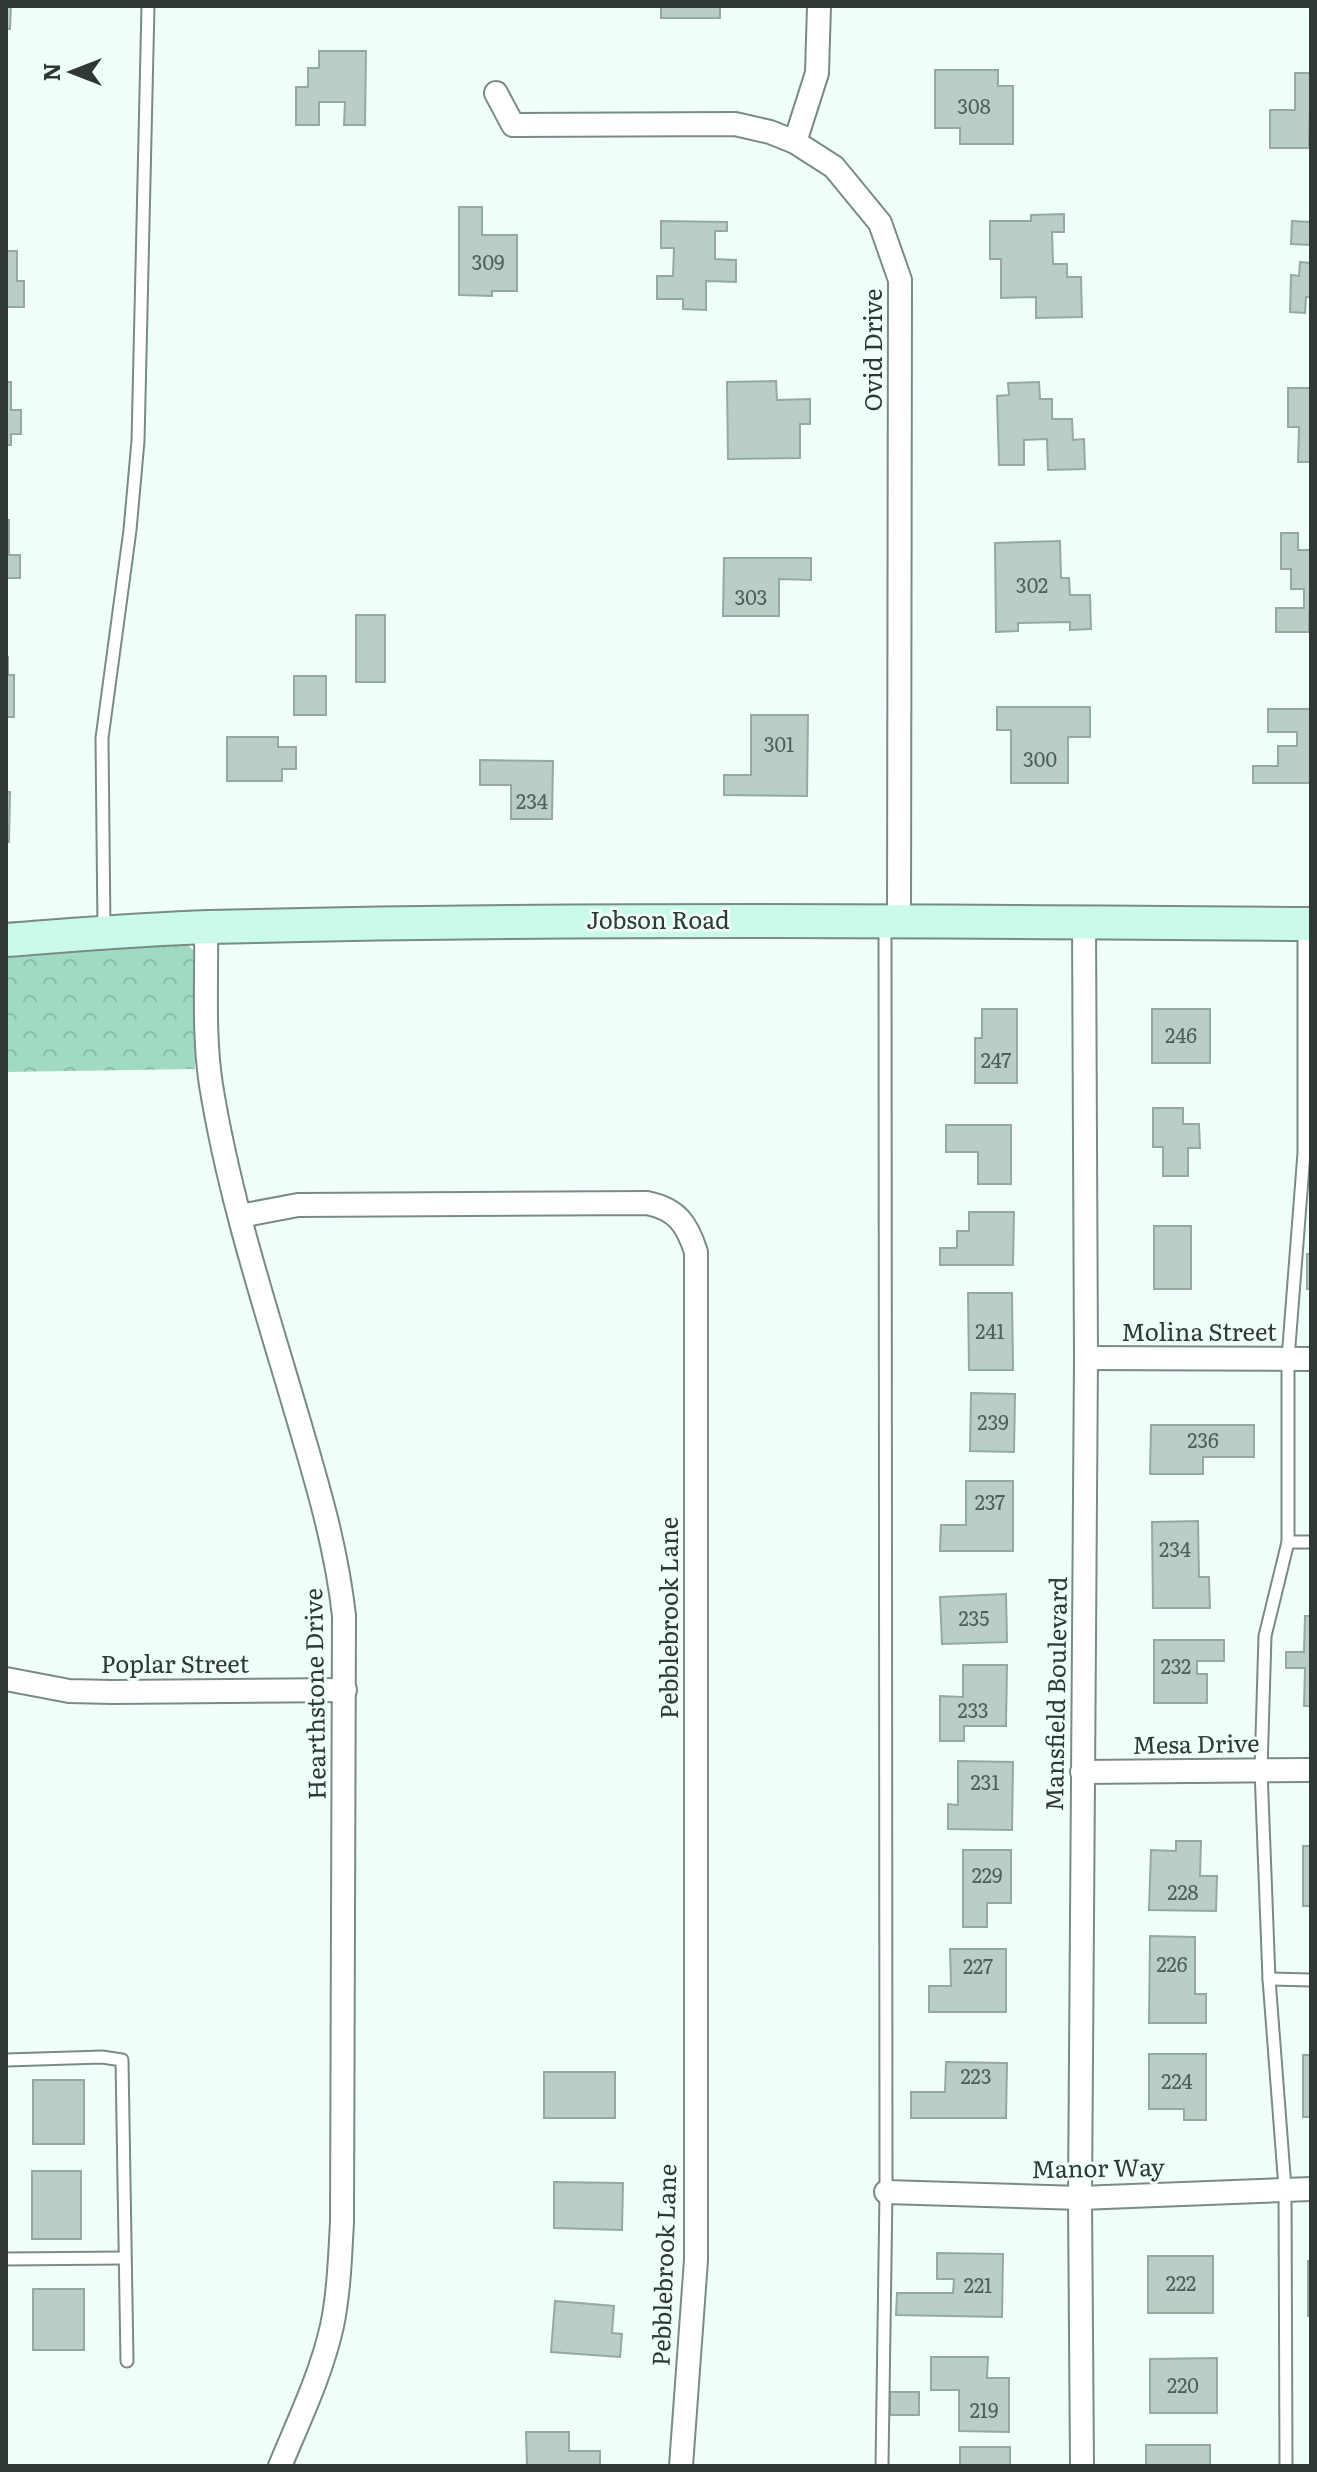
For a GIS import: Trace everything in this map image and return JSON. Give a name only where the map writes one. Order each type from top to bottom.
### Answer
[{"type":"street","points":[[795,142],[817,73],[819,6]]},
{"type":"street","name":"Ovid Drive","points":[[496,93],[513,125],[735,124],[770,132],[795,142],[834,167],[880,223],[900,280],[892,920]]},
{"type":"street","name":"Jobson Road","points":[[6,940],[206,927],[892,920],[1308,924]]},
{"type":"street","name":"Mansfield Boulevard","points":[[1082,2466],[1080,2198],[1086,1358],[1084,922]]},
{"type":"street","name":"Hearthstone Drive","points":[[206,927],[210,1082],[240,1216],[326,1517],[339,1571],[344,1616],[342,2222],[339,2280],[322,2361],[280,2466]]},
{"type":"street","name":"Pebblebrook Lane","points":[[240,1216],[298,1205],[647,1203],[665,1206],[689,1231],[696,1252],[696,2260],[681,2466]]},
{"type":"street","name":"Molina Street","points":[[1086,1358],[1300,1359]]},
{"type":"street","name":"Poplar Street","points":[[6,1679],[42,1687],[98,1692],[345,1690]]},
{"type":"street","name":"Mesa Drive","points":[[1082,1772],[1311,1770]]},
{"type":"street","name":"Manor Way","points":[[886,2192],[1080,2198],[1311,2189]]},
{"type":"lane","points":[[104,934],[102,738],[130,530],[138,441],[148,6]]},
{"type":"lane","points":[[882,2466],[892,920]]},
{"type":"lane","points":[[1286,2466],[1285,2188],[1269,1979],[1261,1770],[1265,1636],[1288,1542],[1300,1359],[1308,1154],[1308,924]]},
{"type":"lane","points":[[1288,1542],[1311,1542]]},
{"type":"lane","points":[[1269,1979],[1311,1980]]},
{"type":"lane","points":[[6,2060],[102,2057],[122,2060],[127,2361]]},
{"type":"lane","points":[[6,2259],[124,2258]]},
{"type":"green space","points":[[6,944],[187,944],[193,950],[195,1069],[6,1072]]},
{"type":"building","points":[[6,6],[11,6],[10,29],[6,29]]},
{"type":"building","points":[[661,6],[720,6],[720,18],[661,18]]},
{"type":"building","points":[[319,51],[366,51],[365,125],[344,125],[345,102],[319,102],[319,125],[296,125],[296,87],[308,87],[308,68],[319,68]]},
{"type":"building","points":[[935,70],[998,70],[998,86],[1013,86],[1013,144],[960,144],[960,128],[935,128]]},
{"type":"building","points":[[1295,73],[1311,73],[1309,148],[1270,148],[1270,110],[1295,110]]},
{"type":"building","points":[[459,207],[482,207],[482,235],[517,235],[517,291],[492,291],[492,296],[459,295]]},
{"type":"building","points":[[1064,214],[1064,232],[1052,232],[1053,264],[1067,264],[1067,277],[1081,277],[1082,317],[1036,318],[1036,297],[1001,298],[1001,259],[990,259],[990,221],[1031,221],[1031,215]]},
{"type":"building","points":[[661,221],[727,222],[727,231],[715,231],[715,259],[736,260],[736,282],[706,281],[706,310],[683,309],[683,299],[657,299],[657,276],[673,276],[674,248],[661,248]]},
{"type":"building","points":[[1292,221],[1311,222],[1311,245],[1291,244]]},
{"type":"building","points":[[6,251],[17,251],[17,281],[24,281],[24,307],[6,307]]},
{"type":"building","points":[[1300,262],[1311,263],[1311,297],[1306,297],[1305,313],[1290,312],[1291,275],[1299,276]]},
{"type":"building","points":[[776,381],[777,400],[810,399],[810,424],[800,424],[800,458],[728,459],[727,382]]},
{"type":"building","points":[[6,382],[11,382],[11,410],[21,410],[21,434],[11,434],[11,445],[6,445]]},
{"type":"building","points":[[1039,382],[1040,399],[1052,399],[1052,419],[1072,419],[1073,440],[1084,439],[1085,469],[1048,470],[1047,439],[1024,440],[1024,465],[999,465],[997,396],[1009,395],[1008,383]]},
{"type":"building","points":[[1288,388],[1311,388],[1311,462],[1298,462],[1299,427],[1288,427]]},
{"type":"building","points":[[6,520],[9,520],[9,555],[20,555],[20,578],[6,578]]},
{"type":"building","points":[[1281,533],[1298,533],[1298,550],[1311,550],[1309,632],[1276,632],[1276,608],[1304,608],[1304,589],[1291,589],[1291,569],[1281,569]]},
{"type":"building","points":[[1060,541],[1061,578],[1069,578],[1070,595],[1090,595],[1091,629],[1070,630],[1070,622],[1018,623],[1018,631],[996,632],[995,543]]},
{"type":"building","points":[[724,558],[811,558],[811,580],[779,579],[779,616],[723,616]]},
{"type":"building","points":[[356,615],[385,615],[385,682],[356,682]]},
{"type":"building","points":[[6,657],[8,675],[14,675],[14,717],[6,717]]},
{"type":"building","points":[[294,676],[326,676],[326,715],[294,715]]},
{"type":"building","points":[[997,707],[1090,707],[1090,737],[1068,737],[1068,783],[1011,783],[1011,730],[997,730]]},
{"type":"building","points":[[1268,709],[1311,709],[1311,783],[1253,783],[1253,766],[1278,766],[1278,746],[1297,746],[1297,732],[1268,732]]},
{"type":"building","points":[[751,715],[808,715],[807,796],[724,795],[724,775],[751,775]]},
{"type":"building","points":[[227,737],[278,737],[278,747],[296,747],[296,769],[282,769],[282,781],[227,781]]},
{"type":"building","points":[[480,760],[553,761],[552,819],[511,819],[511,785],[480,785]]},
{"type":"building","points":[[6,792],[10,792],[9,842],[6,842]]},
{"type":"building","points":[[982,1009],[1017,1009],[1017,1083],[975,1083],[975,1038],[982,1038]]},
{"type":"building","points":[[1152,1009],[1210,1009],[1210,1063],[1152,1063]]},
{"type":"building","points":[[1153,1108],[1183,1108],[1183,1124],[1199,1124],[1200,1148],[1188,1148],[1188,1176],[1163,1176],[1163,1147],[1153,1147]]},
{"type":"building","points":[[946,1125],[1011,1125],[1011,1184],[978,1184],[978,1152],[946,1152]]},
{"type":"building","points":[[969,1212],[1014,1212],[1013,1265],[940,1265],[940,1248],[957,1248],[957,1231],[969,1231]]},
{"type":"building","points":[[1154,1226],[1191,1226],[1191,1289],[1154,1289]]},
{"type":"building","points":[[1307,1254],[1311,1254],[1311,1289],[1307,1289]]},
{"type":"building","points":[[968,1293],[1012,1293],[1013,1370],[969,1370]]},
{"type":"building","points":[[971,1393],[1015,1394],[1014,1452],[970,1451]]},
{"type":"building","points":[[1151,1425],[1254,1425],[1254,1457],[1203,1457],[1203,1474],[1150,1474]]},
{"type":"building","points":[[966,1481],[1013,1481],[1013,1551],[940,1551],[941,1525],[966,1525]]},
{"type":"building","points":[[1198,1521],[1199,1577],[1209,1577],[1210,1608],[1153,1608],[1152,1522]]},
{"type":"building","points":[[1006,1594],[1007,1642],[942,1644],[940,1597]]},
{"type":"building","points":[[1305,1616],[1311,1616],[1311,1706],[1304,1706],[1305,1668],[1286,1668],[1286,1652],[1304,1652]]},
{"type":"building","points":[[1154,1640],[1224,1640],[1224,1661],[1197,1661],[1197,1674],[1207,1674],[1207,1703],[1154,1703]]},
{"type":"building","points":[[963,1665],[1007,1665],[1006,1726],[964,1726],[964,1741],[940,1741],[940,1696],[963,1697]]},
{"type":"building","points":[[958,1761],[1013,1762],[1012,1830],[948,1829],[948,1804],[958,1805]]},
{"type":"building","points":[[1176,1841],[1201,1841],[1200,1876],[1217,1876],[1216,1911],[1149,1910],[1151,1850],[1176,1851]]},
{"type":"building","points":[[1303,1846],[1311,1846],[1311,1906],[1303,1906]]},
{"type":"building","points":[[963,1850],[1011,1850],[1011,1903],[987,1903],[987,1927],[963,1927]]},
{"type":"building","points":[[1150,1936],[1195,1937],[1195,1994],[1206,1994],[1206,2023],[1149,2023]]},
{"type":"building","points":[[950,1949],[1006,1949],[1006,2012],[929,2012],[929,1986],[951,1986]]},
{"type":"building","points":[[1149,2054],[1206,2054],[1206,2120],[1184,2120],[1184,2109],[1149,2109]]},
{"type":"building","points":[[1303,2055],[1311,2055],[1311,2117],[1303,2117]]},
{"type":"building","points":[[946,2062],[1007,2063],[1006,2118],[911,2118],[911,2092],[945,2092]]},
{"type":"building","points":[[544,2072],[615,2072],[615,2118],[544,2118]]},
{"type":"building","points":[[33,2080],[84,2080],[84,2144],[33,2144]]},
{"type":"building","points":[[32,2171],[81,2171],[81,2239],[32,2239]]},
{"type":"building","points":[[554,2182],[623,2183],[622,2230],[554,2228]]},
{"type":"building","points":[[937,2253],[1003,2254],[1002,2317],[896,2315],[897,2293],[953,2293],[954,2279],[937,2279]]},
{"type":"building","points":[[1148,2256],[1213,2256],[1213,2313],[1148,2313]]},
{"type":"building","points":[[1308,2261],[1311,2261],[1311,2316],[1308,2316]]},
{"type":"building","points":[[33,2289],[84,2289],[84,2350],[33,2350]]},
{"type":"building","points":[[555,2301],[614,2306],[612,2333],[622,2334],[620,2357],[551,2352]]},
{"type":"building","points":[[931,2357],[988,2357],[987,2378],[1009,2378],[1009,2432],[959,2431],[959,2390],[931,2390]]},
{"type":"building","points":[[1217,2358],[1217,2413],[1150,2413],[1150,2359]]},
{"type":"building","points":[[890,2392],[919,2392],[919,2415],[890,2415]]},
{"type":"building","points":[[526,2432],[569,2432],[569,2451],[600,2451],[600,2466],[527,2466]]},
{"type":"building","points":[[1146,2445],[1210,2445],[1210,2466],[1146,2466]]},
{"type":"building","points":[[960,2447],[1010,2447],[1010,2466],[960,2466]]}]
